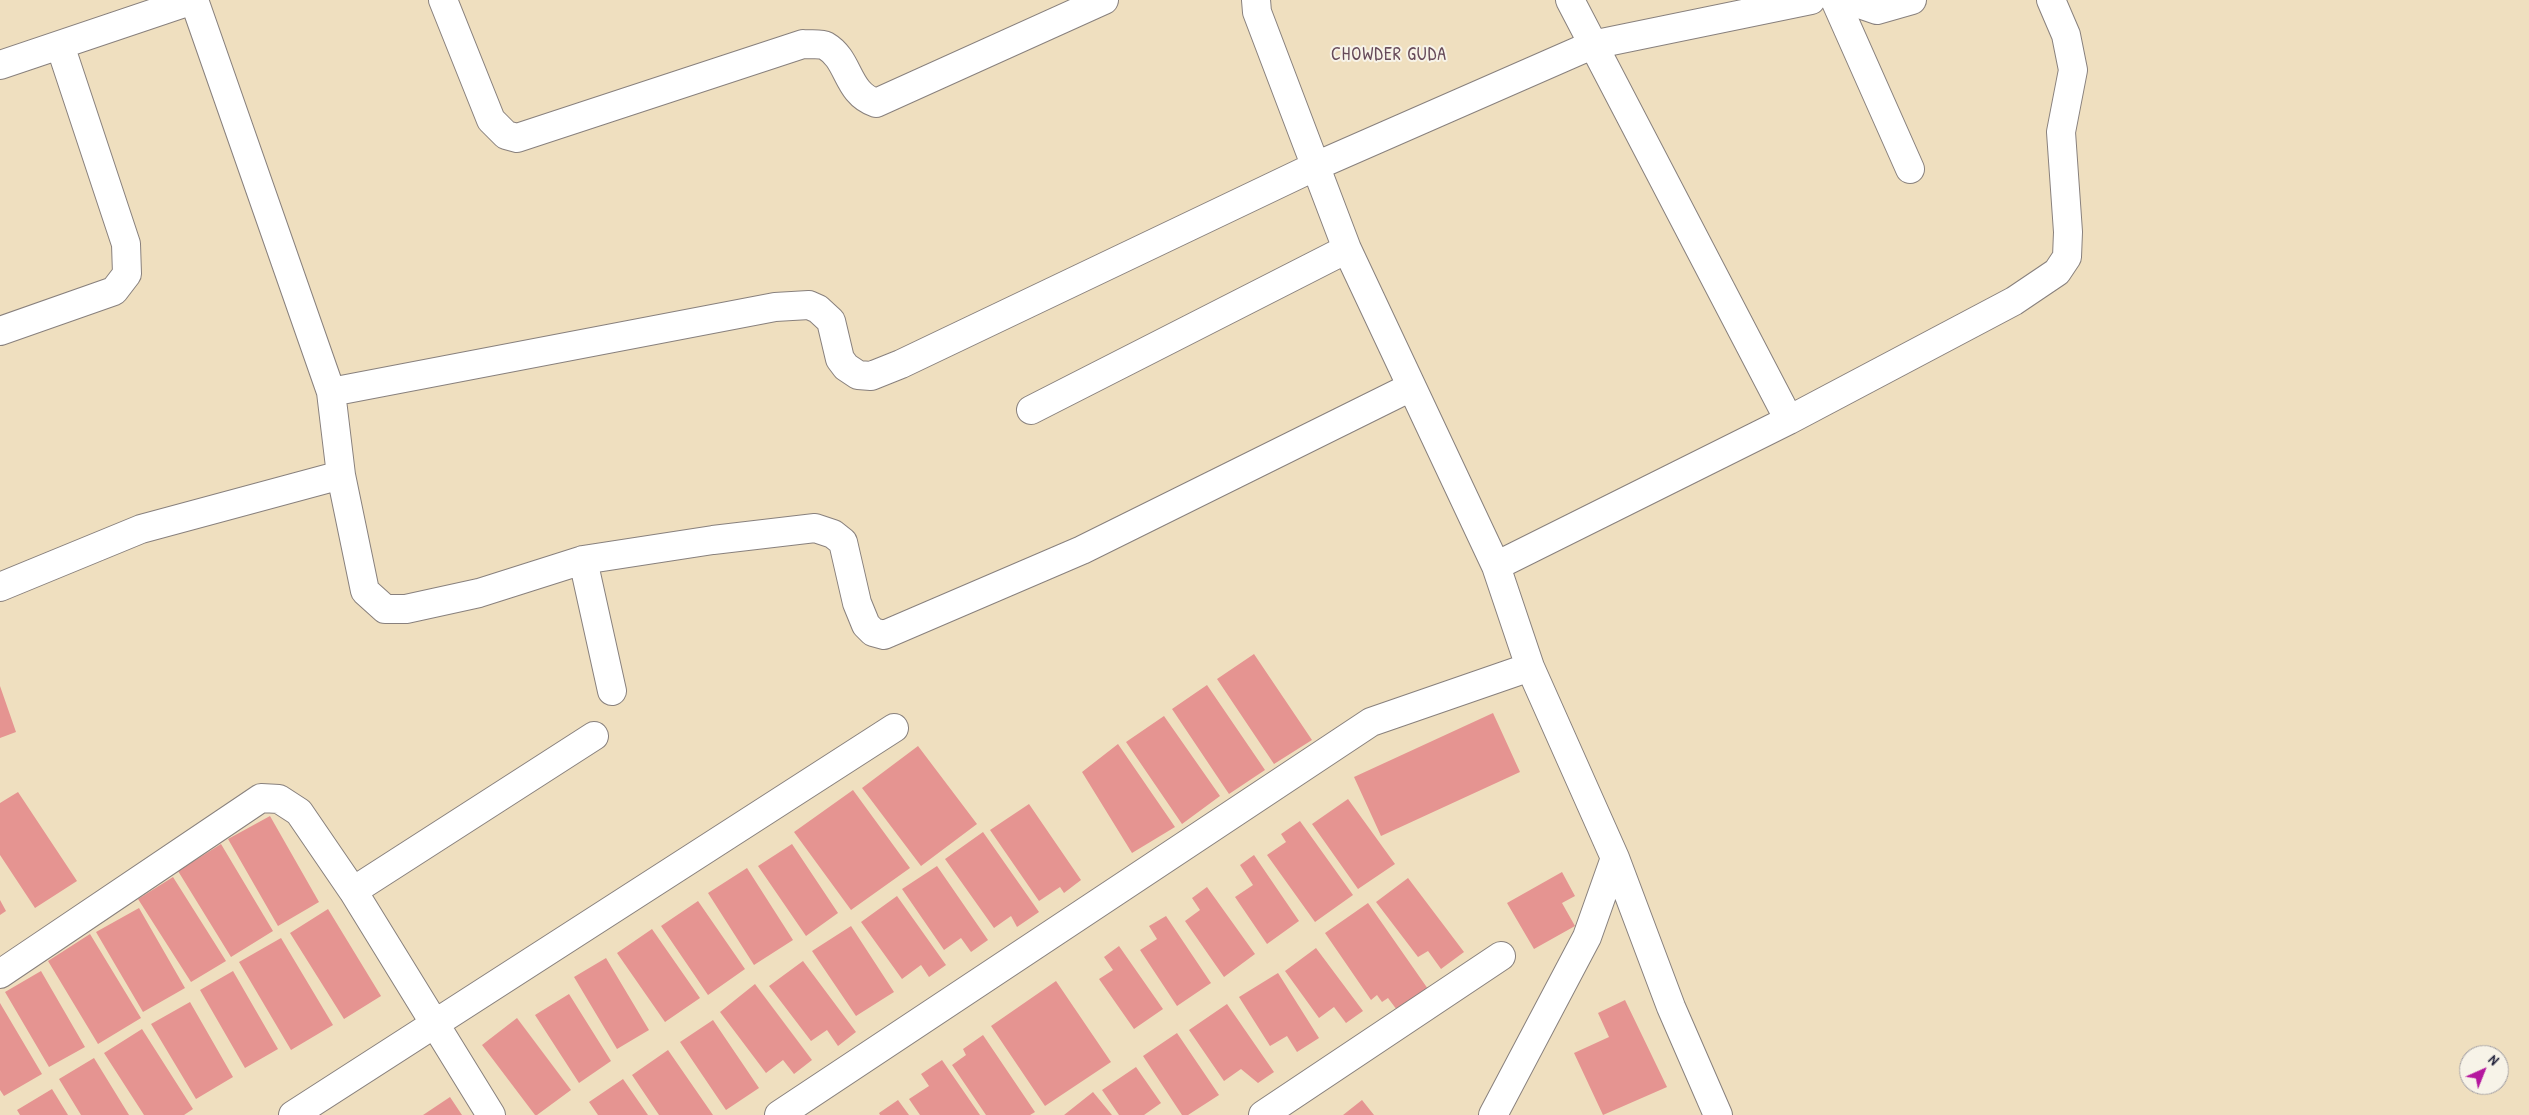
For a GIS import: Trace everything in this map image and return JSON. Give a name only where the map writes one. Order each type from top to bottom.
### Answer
[{"type":"street","points":[[0,65],[193,0],[331,392],[341,475],[365,591],[385,609],[406,609],[479,593],[583,560],[713,540],[815,528],[833,534],[843,542],[857,604],[866,626],[873,632],[884,635],[1082,550],[1411,386]]},
{"type":"street","points":[[442,0],[491,120],[506,135],[517,138],[803,44],[824,46],[837,56],[856,91],[866,99],[876,103],[1104,0]]},
{"type":"street","points":[[1256,0],[1257,12],[1347,249],[1496,566],[1530,667],[1614,858],[1671,1007],[1718,1115]]},
{"type":"street","points":[[1570,0],[1592,46],[1789,420]]},
{"type":"street","points":[[331,392],[775,307],[809,305],[818,308],[831,321],[840,359],[846,368],[858,375],[871,376],[910,360],[1316,166],[1592,46],[1811,0]]},
{"type":"street","points":[[1835,0],[1910,169]]},
{"type":"street","points":[[1848,0],[1876,10],[1912,0]]},
{"type":"street","points":[[1496,566],[1789,420],[2014,301],[2057,272],[2067,257],[2068,232],[2061,132],[2073,70],[2066,35],[2051,0]]},
{"type":"street","points":[[0,331],[114,291],[127,274],[126,244],[60,45]]},
{"type":"street","points":[[1031,410],[1347,249]]},
{"type":"street","points":[[0,587],[141,529],[341,475]]},
{"type":"street","points":[[583,560],[612,691]]},
{"type":"street","points":[[779,1115],[1371,722],[1530,667]]},
{"type":"street","points":[[293,1115],[434,1022],[894,728]]},
{"type":"street","points":[[353,891],[594,736]]},
{"type":"street","points":[[0,974],[261,798],[279,799],[299,812],[353,891],[491,1115]]},
{"type":"street","points":[[1493,1115],[1587,937],[1614,858]]},
{"type":"street","points":[[1263,1115],[1501,956]]},
{"type":"building","points":[[1254,654],[1312,740],[1274,764],[1217,679]]},
{"type":"building","points":[[1207,685],[1265,770],[1229,794],[1172,709]]},
{"type":"building","points":[[0,686],[16,732],[0,738]]},
{"type":"building","points":[[1493,713],[1520,772],[1381,836],[1354,777]]},
{"type":"building","points":[[1164,716],[1220,796],[1182,824],[1126,742]]},
{"type":"building","points":[[1118,744],[1175,827],[1132,853],[1082,772]]},
{"type":"building","points":[[918,746],[977,824],[921,866],[862,788]]},
{"type":"building","points":[[853,790],[910,868],[851,910],[794,832]]},
{"type":"building","points":[[18,792],[77,881],[35,908],[0,855],[0,803]]},
{"type":"building","points":[[1348,799],[1395,864],[1358,889],[1312,824]]},
{"type":"building","points":[[1029,804],[1081,880],[1064,893],[1060,887],[1039,901],[990,830]]},
{"type":"building","points":[[270,816],[319,902],[278,926],[228,839]]},
{"type":"building","points":[[1300,821],[1353,895],[1315,922],[1267,855],[1286,842],[1281,834]]},
{"type":"building","points":[[983,832],[1039,912],[1017,927],[1011,916],[994,928],[945,859]]},
{"type":"building","points":[[221,844],[273,931],[231,957],[178,871]]},
{"type":"building","points":[[792,844],[838,913],[806,936],[758,866]]},
{"type":"building","points":[[1254,855],[1299,921],[1267,944],[1235,897],[1253,885],[1240,865]]},
{"type":"building","points":[[937,866],[988,940],[971,952],[961,938],[944,950],[902,889]]},
{"type":"building","points":[[747,868],[793,940],[754,965],[708,893]]},
{"type":"building","points":[[1562,872],[1575,896],[1562,903],[1575,926],[1534,949],[1507,903]]},
{"type":"building","points":[[173,877],[226,961],[191,982],[138,899]]},
{"type":"building","points":[[1408,878],[1464,952],[1441,969],[1428,951],[1418,957],[1376,902]]},
{"type":"building","points":[[1207,887],[1255,954],[1224,977],[1185,921],[1200,910],[1192,898]]},
{"type":"building","points":[[897,896],[946,965],[929,977],[921,965],[902,979],[861,922]]},
{"type":"building","points":[[0,900],[6,911],[0,915]]},
{"type":"building","points":[[698,901],[745,969],[708,995],[661,926]]},
{"type":"building","points":[[1368,903],[1428,989],[1397,1010],[1388,998],[1382,1002],[1377,995],[1371,1000],[1325,933]]},
{"type":"building","points":[[139,908],[185,988],[143,1012],[96,932]]},
{"type":"building","points":[[328,909],[381,996],[344,1019],[290,933]]},
{"type":"building","points":[[1166,916],[1211,983],[1177,1006],[1140,950],[1157,939],[1149,926]]},
{"type":"building","points":[[851,926],[894,992],[856,1016],[812,951]]},
{"type":"building","points":[[652,929],[700,998],[665,1022],[617,953]]},
{"type":"building","points":[[90,934],[141,1018],[98,1044],[48,961]]},
{"type":"building","points":[[281,938],[333,1025],[291,1050],[239,962]]},
{"type":"building","points":[[1119,946],[1163,1009],[1134,1029],[1099,979],[1113,970],[1104,957]]},
{"type":"building","points":[[1316,948],[1363,1011],[1346,1023],[1334,1007],[1319,1018],[1285,971]]},
{"type":"building","points":[[606,958],[649,1030],[617,1049],[574,977]]},
{"type":"building","points":[[803,961],[856,1032],[838,1046],[827,1030],[811,1041],[769,986]]},
{"type":"building","points":[[41,971],[85,1047],[49,1067],[5,992]]},
{"type":"building","points":[[233,971],[278,1049],[245,1068],[200,990]]},
{"type":"building","points":[[1278,973],[1319,1038],[1297,1052],[1287,1036],[1270,1046],[1239,997]]},
{"type":"building","points":[[1056,981],[1111,1062],[1045,1106],[991,1026]]},
{"type":"building","points":[[755,984],[812,1060],[794,1074],[783,1060],[766,1073],[720,1012]]},
{"type":"building","points":[[569,994],[611,1061],[579,1083],[535,1015]]},
{"type":"building","points":[[1625,1000],[1667,1087],[1603,1115],[1574,1053],[1609,1037],[1598,1013]]},
{"type":"building","points":[[190,1002],[233,1077],[196,1099],[151,1024]]},
{"type":"building","points":[[0,1003],[42,1074],[4,1096],[0,1090]]},
{"type":"building","points":[[1227,1004],[1274,1072],[1258,1083],[1241,1069],[1224,1081],[1189,1030]]},
{"type":"building","points":[[517,1018],[571,1090],[537,1115],[535,1115],[482,1045]]},
{"type":"building","points":[[713,1020],[759,1088],[726,1110],[680,1042]]},
{"type":"building","points":[[142,1029],[193,1109],[184,1115],[144,1115],[104,1053]]},
{"type":"building","points":[[1177,1033],[1219,1095],[1188,1115],[1182,1115],[1143,1056]]},
{"type":"building","points":[[983,1035],[1035,1112],[1030,1115],[986,1115],[952,1065],[966,1055],[963,1049]]},
{"type":"building","points":[[668,1050],[713,1115],[659,1115],[632,1075]]},
{"type":"building","points":[[94,1058],[129,1115],[81,1115],[59,1079]]},
{"type":"building","points":[[942,1060],[980,1115],[920,1115],[909,1099],[929,1086],[921,1074]]},
{"type":"building","points":[[1136,1067],[1161,1103],[1144,1115],[1119,1115],[1102,1090]]},
{"type":"building","points":[[623,1079],[648,1115],[598,1115],[589,1102]]},
{"type":"building","points":[[52,1089],[68,1115],[20,1115],[17,1110]]},
{"type":"building","points":[[1093,1092],[1112,1115],[1064,1115]]},
{"type":"building","points":[[450,1097],[462,1115],[423,1115]]},
{"type":"building","points":[[898,1100],[909,1115],[880,1115],[879,1113]]},
{"type":"building","points":[[1362,1100],[1374,1115],[1343,1115]]},
{"type":"district","name":"CHOWDER GUDA","points":[[1389,55]]}]
